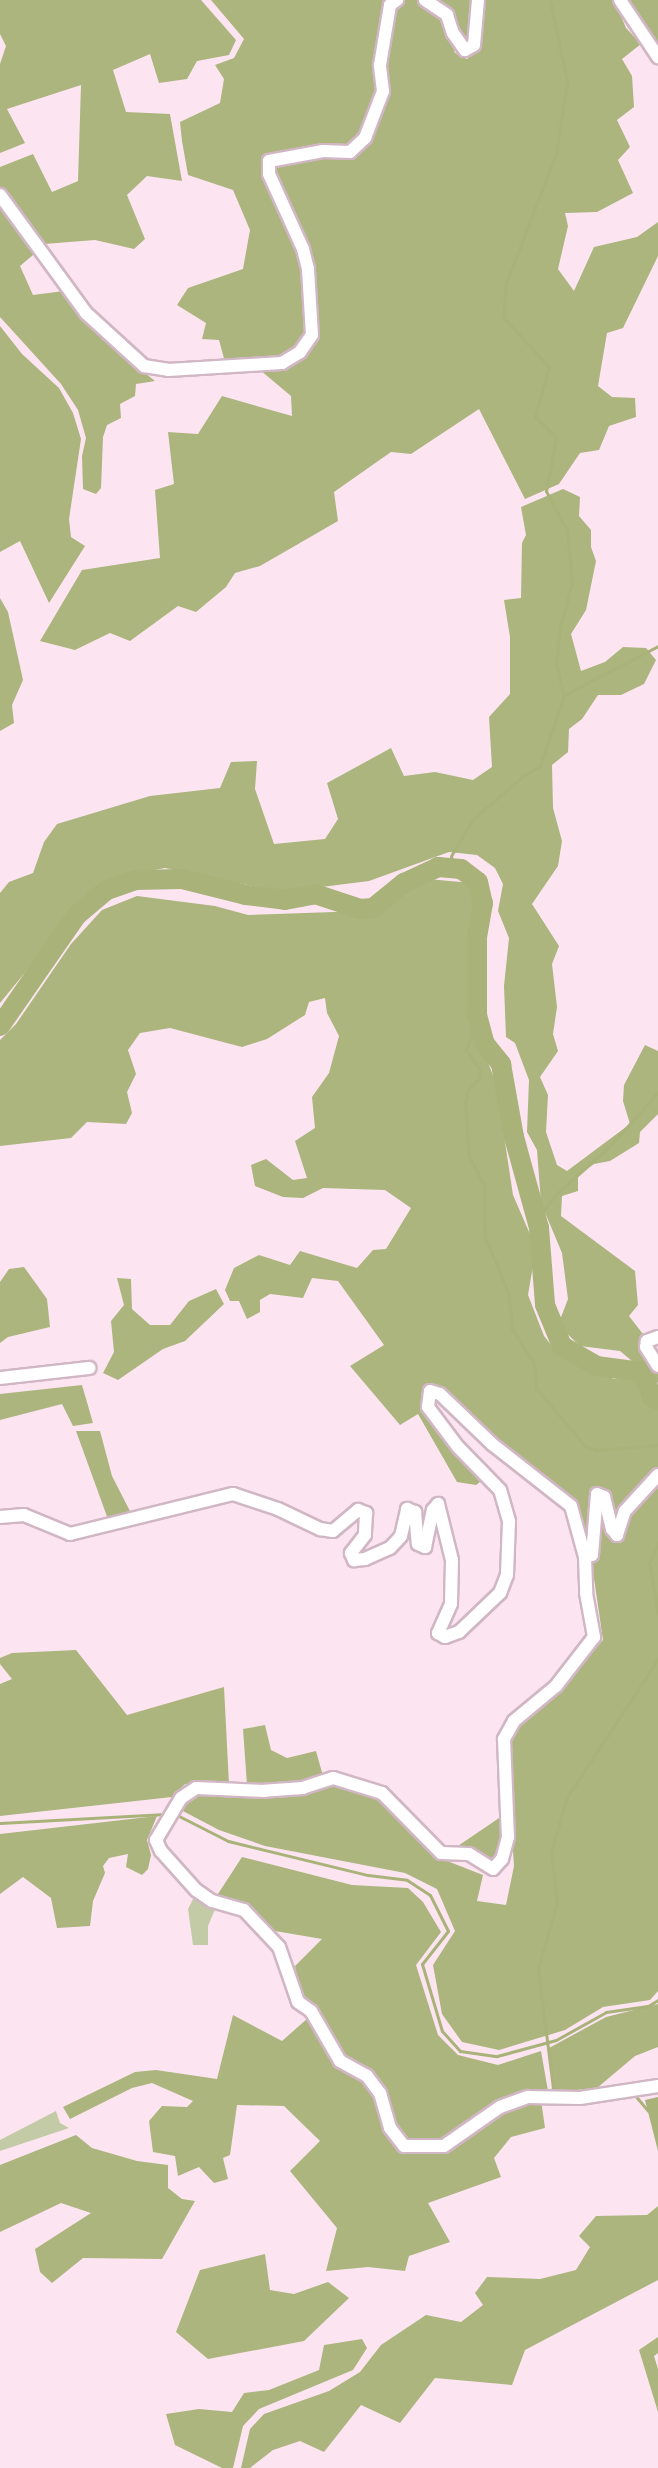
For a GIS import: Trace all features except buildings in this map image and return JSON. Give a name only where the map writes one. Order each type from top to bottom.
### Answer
[{"type":"street","points":[[0,195],[86,313],[144,366],[168,370],[282,363],[300,352],[312,335],[308,269],[303,249],[269,174],[269,161],[323,151],[350,152],[365,138],[383,91],[380,65],[390,5],[397,0]]},
{"type":"street","points":[[425,0],[447,15],[453,33],[465,50],[474,45],[478,0]]},
{"type":"street","points":[[620,0],[658,57]]},
{"type":"street","points":[[658,1337],[647,1341],[646,1347],[658,1366]]},
{"type":"street","points":[[0,1378],[89,1368]]},
{"type":"street","points":[[0,1517],[24,1515],[70,1534],[233,1494],[278,1509],[320,1529],[333,1531],[358,1510],[366,1513],[365,1535],[351,1553],[354,1560],[365,1559],[390,1548],[401,1536],[407,1509],[415,1512],[418,1544],[425,1547],[433,1510],[438,1504],[452,1560],[451,1604],[438,1633],[446,1637],[459,1632],[500,1593],[507,1575],[510,1521],[500,1490],[458,1447],[428,1407],[430,1391],[440,1394],[492,1444],[571,1506],[585,1557],[586,1593],[594,1637],[556,1686],[514,1720],[504,1739],[508,1837],[502,1859],[493,1869],[470,1854],[441,1853],[382,1792],[333,1778],[303,1788],[264,1791],[196,1788],[181,1798],[156,1840],[196,1890],[212,1901],[244,1910],[279,1947],[298,2002],[311,2011],[340,2061],[367,2076],[380,2093],[390,2128],[404,2146],[444,2146],[500,2107],[528,2097],[580,2098],[658,2086]]},
{"type":"street","points":[[585,1557],[592,1556],[597,1494],[604,1497],[612,1529],[617,1535],[625,1511],[658,1475]]},
{"type":"shaded area","points":[[0,0],[201,0],[236,40],[229,55],[197,61],[187,79],[159,83],[150,54],[113,70],[126,112],[170,114],[182,181],[147,176],[127,195],[145,239],[134,249],[95,240],[44,244],[0,190],[0,167],[33,154],[52,192],[78,181],[81,85],[7,109],[25,143],[0,153],[0,64],[6,46],[0,34]]},
{"type":"shaded area","points":[[211,0],[387,0],[376,65],[376,94],[360,134],[347,145],[318,145],[265,156],[266,179],[304,268],[306,331],[291,352],[277,359],[225,362],[219,340],[202,339],[206,323],[177,305],[188,288],[243,269],[250,230],[233,190],[188,175],[182,141],[180,122],[220,103],[224,79],[215,65],[234,58],[244,39]]},
{"type":"shaded area","points":[[403,0],[418,0],[444,16],[455,53],[467,59],[479,50],[483,0],[614,0],[626,28],[641,44],[622,59],[632,76],[634,107],[617,120],[630,147],[618,160],[633,193],[597,212],[565,213],[568,226],[558,269],[574,291],[594,247],[637,237],[658,222],[658,256],[623,328],[607,333],[598,386],[612,397],[635,398],[636,417],[609,426],[599,450],[580,453],[559,484],[525,499],[479,409],[411,454],[391,452],[334,492],[338,521],[260,566],[235,573],[226,587],[196,612],[178,606],[130,641],[110,633],[75,650],[40,641],[82,570],[160,558],[155,490],[174,484],[168,432],[198,434],[222,396],[292,416],[291,396],[260,370],[316,336],[312,265],[273,177],[273,164],[325,154],[367,140],[393,28],[394,7]]},
{"type":"shaded area","points":[[438,0],[473,0],[469,40],[464,43],[450,13]]},
{"type":"shaded area","points":[[624,0],[658,0],[658,50]]},
{"type":"shaded area","points":[[0,202],[39,250],[20,266],[33,295],[64,291],[102,339],[155,381],[136,384],[135,396],[120,404],[121,418],[107,425],[103,437],[101,488],[96,494],[83,489],[82,456],[86,438],[78,410],[61,384],[0,317]]},
{"type":"shaded area","points":[[0,326],[22,354],[59,388],[73,413],[81,439],[69,519],[71,537],[85,546],[49,603],[20,541],[0,552]]},
{"type":"shaded area","points":[[563,489],[580,497],[579,516],[591,530],[591,547],[596,561],[586,610],[571,634],[581,671],[605,662],[623,647],[646,648],[656,660],[644,684],[621,695],[598,695],[582,719],[569,729],[568,752],[552,765],[553,808],[562,841],[558,866],[532,904],[559,946],[552,964],[557,1007],[553,1034],[558,1051],[540,1077],[548,1095],[546,1132],[557,1165],[567,1171],[630,1124],[623,1101],[624,1085],[645,1045],[658,1051],[658,1114],[640,1132],[639,1143],[610,1161],[594,1164],[578,1175],[578,1191],[562,1196],[561,1216],[635,1271],[638,1305],[629,1316],[646,1338],[658,1369],[658,1383],[620,1351],[580,1346],[558,1325],[568,1299],[562,1253],[541,1203],[537,1150],[527,1132],[529,1080],[515,1043],[506,1037],[504,986],[509,938],[498,911],[503,884],[495,868],[477,855],[449,852],[369,881],[282,892],[165,868],[119,877],[90,893],[0,1003],[0,893],[9,882],[33,873],[44,842],[57,824],[150,796],[220,788],[231,762],[257,761],[255,789],[274,844],[325,839],[338,819],[327,783],[391,748],[404,776],[435,772],[473,780],[492,767],[489,717],[510,694],[510,637],[504,600],[521,598],[522,543],[526,535],[521,507]]},
{"type":"shaded area","points":[[0,598],[8,612],[23,680],[12,705],[14,723],[0,731]]},
{"type":"shaded area","points":[[428,879],[482,884],[477,964],[478,1037],[496,1083],[513,1195],[536,1248],[528,1295],[544,1336],[560,1356],[614,1379],[636,1374],[650,1399],[658,1404],[658,1471],[617,1531],[605,1495],[590,1554],[571,1503],[428,1387],[422,1402],[437,1430],[480,1482],[476,1485],[457,1482],[418,1414],[400,1425],[350,1366],[384,1345],[338,1281],[312,1278],[303,1298],[270,1294],[260,1300],[260,1312],[247,1319],[239,1301],[230,1301],[225,1290],[234,1268],[259,1255],[290,1265],[300,1251],[357,1268],[373,1250],[386,1249],[411,1208],[385,1190],[323,1188],[303,1198],[283,1197],[255,1186],[251,1165],[266,1159],[293,1180],[307,1178],[295,1141],[315,1128],[312,1097],[329,1073],[339,1036],[327,1013],[325,998],[309,1002],[305,1015],[267,1039],[242,1047],[170,1028],[140,1033],[128,1050],[136,1074],[127,1092],[132,1113],[126,1124],[87,1122],[71,1138],[0,1146],[0,1040],[16,1024],[71,944],[102,910],[137,896],[215,906],[248,915],[363,911]]},
{"type":"shaded area","points":[[24,1267],[47,1299],[50,1327],[8,1337],[0,1343],[0,1282],[9,1269]]},
{"type":"shaded area","points":[[117,1278],[131,1279],[132,1309],[150,1325],[170,1325],[189,1301],[216,1289],[224,1304],[185,1341],[163,1349],[118,1380],[103,1373],[114,1352],[111,1321],[124,1305]]},
{"type":"shaded area","points":[[82,1385],[93,1423],[73,1426],[62,1404],[0,1420],[0,1394]]},
{"type":"shaded area","points":[[76,1431],[100,1431],[112,1476],[133,1517],[109,1522]]},
{"type":"shaded area","points":[[658,1476],[658,1991],[650,2000],[603,2007],[565,2030],[499,2050],[462,2042],[442,2014],[433,1965],[455,1931],[437,1889],[405,1873],[265,1846],[219,1830],[181,1810],[195,1792],[335,1783],[380,1798],[437,1857],[483,1875],[477,1901],[506,1905],[514,1866],[508,1777],[510,1741],[520,1722],[560,1688],[603,1640],[591,1558],[597,1498],[609,1521],[623,1522]]},
{"type":"shaded area","points":[[76,1650],[127,1715],[224,1687],[229,1784],[185,1784],[172,1797],[0,1816],[0,1684],[12,1679],[0,1664],[0,1658],[12,1653]]},
{"type":"shaded area","points":[[265,1725],[271,1750],[287,1758],[316,1751],[323,1776],[299,1784],[247,1785],[243,1729]]},
{"type":"shaded area","points":[[157,1816],[147,1840],[151,1855],[148,1869],[142,1875],[126,1867],[128,1854],[109,1858],[103,1866],[105,1873],[93,1901],[90,1926],[57,1928],[51,1898],[23,1877],[0,1894],[0,1834]]},
{"type":"shaded area","points":[[502,1816],[504,1837],[498,1858],[491,1864],[452,1850]]},
{"type":"shaded area","points":[[242,1857],[352,1885],[408,1888],[423,1902],[441,1932],[416,1965],[438,2035],[458,2055],[498,2065],[541,2051],[548,2091],[525,2094],[440,2144],[404,2142],[391,2126],[382,2090],[346,2058],[316,2010],[301,1997],[295,1966],[322,1939],[269,1930],[216,1897]]},
{"type":"shaded area","points":[[195,1895],[216,1907],[208,1926],[208,1945],[193,1945],[188,1909]]},
{"type":"shaded area","points":[[658,2004],[658,2047],[635,2056],[597,2088],[555,2092],[549,2048],[606,2017]]},
{"type":"shaded area","points":[[233,2015],[282,2041],[308,2018],[335,2064],[366,2082],[376,2095],[386,2133],[402,2150],[424,2154],[445,2150],[504,2109],[541,2100],[545,2128],[511,2137],[494,2158],[501,2177],[428,2203],[450,2242],[409,2256],[405,2271],[368,2267],[326,2271],[337,2228],[290,2171],[320,2141],[284,2106],[237,2105],[230,2155],[223,2158],[228,2179],[214,2183],[199,2167],[178,2176],[175,2156],[153,2152],[149,2121],[162,2106],[187,2107],[193,2101],[152,2083],[132,2088],[70,2119],[63,2107],[135,2072],[156,2070],[217,2079]]},
{"type":"shaded area","points":[[658,2097],[658,2151],[645,2100]]},
{"type":"shaded area","points":[[56,2111],[60,2123],[69,2128],[0,2151],[0,2140]]},
{"type":"shaded area","points":[[76,2135],[92,2148],[137,2161],[168,2165],[168,2188],[182,2199],[195,2201],[162,2259],[83,2258],[52,2283],[40,2272],[35,2249],[91,2213],[61,2203],[0,2232],[0,2165]]},
{"type":"shaded area","points":[[658,2206],[658,2280],[525,2350],[512,2385],[435,2378],[400,2423],[361,2405],[324,2452],[300,2441],[273,2450],[250,2468],[241,2468],[250,2429],[264,2414],[329,2391],[360,2372],[381,2345],[426,2315],[461,2322],[483,2305],[475,2293],[487,2277],[540,2279],[576,2270],[590,2247],[579,2236],[596,2216],[647,2215]]},
{"type":"shaded area","points":[[265,2254],[270,2290],[294,2294],[328,2282],[349,2298],[304,2341],[208,2359],[176,2332],[200,2270]]},
{"type":"shaded area","points":[[658,2337],[658,2353],[654,2356],[658,2369],[658,2412],[639,2350]]},
{"type":"shaded area","points":[[362,2339],[367,2348],[353,2370],[259,2409],[243,2426],[233,2468],[222,2468],[175,2445],[166,2414],[199,2409],[232,2412],[244,2393],[269,2390],[319,2370],[324,2345]]},
{"type":"waterway","points":[[454,868],[451,856],[473,819],[523,776],[540,766],[564,695],[556,665],[560,627],[572,583],[567,531],[546,491],[556,437],[535,417],[549,367],[503,317],[506,283],[556,154],[567,81],[550,0]]},
{"type":"waterway","points":[[564,695],[658,646]]},
{"type":"waterway","points":[[0,1026],[77,915],[107,890],[136,880],[182,879],[246,895],[285,900],[315,894],[360,909],[373,908],[404,883],[438,867],[461,869],[478,882],[483,903],[477,937],[477,1015],[485,1044],[501,1064],[514,1137],[539,1228],[545,1305],[562,1346],[596,1366],[642,1372],[652,1397],[658,1400]]},
{"type":"waterway","points":[[477,1015],[466,1050],[479,1068],[480,1077],[468,1090],[465,1103],[469,1156],[484,1186],[485,1237],[509,1295],[512,1329],[534,1363],[536,1388],[585,1446],[597,1450],[658,1445]]},
{"type":"waterway","points":[[537,1219],[555,1195],[610,1146],[658,1092]]},
{"type":"waterway","points":[[658,1542],[649,1563],[658,1613]]},
{"type":"waterway","points":[[611,2088],[570,2093],[553,2088],[538,1969],[557,1902],[551,1852],[567,1797],[658,1659]]},
{"type":"waterway","points":[[0,1823],[166,1814]]},
{"type":"waterway","points":[[175,1814],[228,1841],[368,1875],[407,1880],[430,1895],[448,1931],[422,1964],[442,2031],[460,2051],[497,2056],[556,2040],[606,2012],[648,2006],[658,2000]]},
{"type":"waterway","points":[[633,2093],[648,2111]]}]
